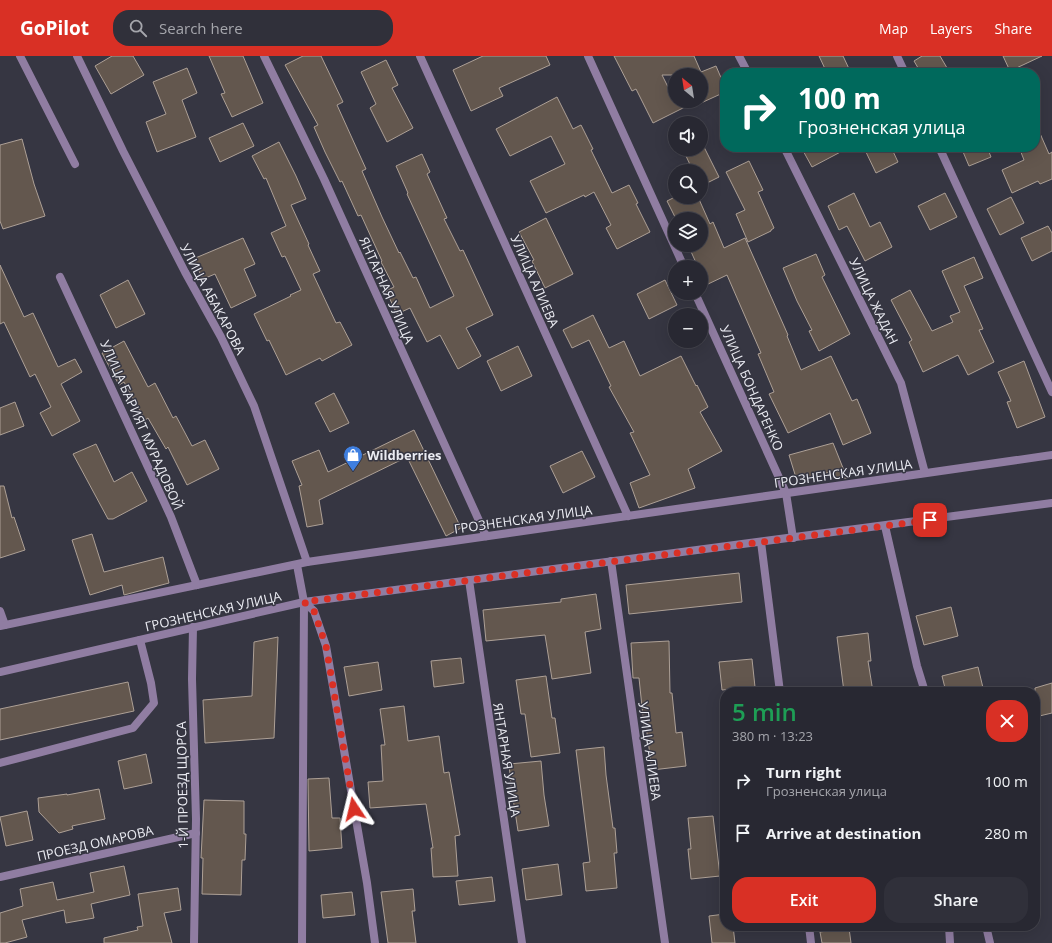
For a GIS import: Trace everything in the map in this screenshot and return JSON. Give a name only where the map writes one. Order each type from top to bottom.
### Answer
[{"type":"street","points":[[20,56],[75,164]]},
{"type":"street","name":"УЛИЦА АБАКАРОВА","points":[[77,56],[123,151],[185,272],[222,337],[254,406],[307,562]]},
{"type":"street","name":"ЯНТАРНАЯ УЛИЦА","points":[[264,56],[324,179],[486,536]]},
{"type":"street","name":"УЛИЦА АЛИЕВА","points":[[420,56],[628,516]]},
{"type":"street","points":[[588,56],[681,260]]},
{"type":"street","points":[[739,56],[745,68]]},
{"type":"street","points":[[897,56],[903,68]]},
{"type":"street","name":"УЛИЦА ЖАДАН","points":[[786,152],[902,383],[925,473]]},
{"type":"street","points":[[941,152],[1052,392]]},
{"type":"street","name":"УЛИЦА БАРИЯТ МУРАДОВОЙ","points":[[60,277],[171,517],[197,585]]},
{"type":"street","name":"УЛИЦА БОНДАРЕНКО","points":[[699,300],[786,493],[793,538]]},
{"type":"street","name":"ГРОЗНЕНСКАЯ УЛИЦА","points":[[2,626],[307,562],[1052,455]]},
{"type":"street","name":"ГРОЗНЕНСКАЯ УЛИЦА","points":[[0,672],[304,602],[1052,503]]},
{"type":"street","points":[[885,526],[917,666],[923,687]]},
{"type":"street","points":[[761,542],[779,687]]},
{"type":"street","name":"УЛИЦА АЛИЕВА","points":[[611,561],[665,943]]},
{"type":"street","points":[[297,565],[304,602],[302,943]]},
{"type":"street","name":"ЯНТАРНАЯ УЛИЦА","points":[[469,580],[522,943]]},
{"type":"street","points":[[304,602],[314,611],[326,646],[367,883],[375,943]]},
{"type":"street","points":[[0,612],[2,626]]},
{"type":"street","name":"1-Й ПРОЕЗД ЩОРСА","points":[[193,627],[192,679],[196,833],[194,943]]},
{"type":"street","points":[[0,763],[133,728],[154,704],[151,683],[140,640]]},
{"type":"street","points":[[917,666],[919,687]]},
{"type":"street","name":"ПРОЕЗД ОМАРОВА","points":[[0,877],[196,833]]},
{"type":"street","points":[[810,931],[811,943]]},
{"type":"street","points":[[949,931],[950,943]]},
{"type":"street","points":[[987,931],[990,943]]},
{"type":"building","points":[[112,56],[133,56],[144,75],[111,94],[95,66]]},
{"type":"building","points":[[209,56],[243,56],[263,103],[232,117],[221,94],[225,93]]},
{"type":"building","points":[[303,56],[321,56],[343,102],[337,105],[366,169],[362,171],[399,253],[400,252],[413,278],[416,277],[430,308],[454,296],[407,194],[408,193],[396,166],[422,154],[430,172],[427,174],[447,218],[444,219],[460,251],[463,250],[493,315],[466,328],[481,356],[458,369],[440,335],[427,342],[410,308],[397,314],[386,291],[394,287],[381,262],[382,261],[361,215],[358,216],[342,181],[340,182],[325,152],[314,127],[318,125],[285,65]]},
{"type":"building","points":[[483,56],[546,56],[550,65],[499,88],[503,96],[471,111],[453,70]]},
{"type":"building","points":[[614,56],[694,56],[699,68],[668,68],[668,75],[662,75],[668,87],[668,108],[683,108],[653,123],[636,89],[632,91]]},
{"type":"building","points":[[819,56],[843,56],[849,68],[825,68]]},
{"type":"building","points":[[922,56],[940,56],[947,68],[918,68],[914,61]]},
{"type":"building","points":[[1003,56],[1042,56],[1016,68],[1009,68]]},
{"type":"building","points":[[386,60],[398,85],[392,88],[413,128],[387,142],[370,108],[376,104],[361,72]]},
{"type":"building","points":[[716,66],[720,75],[720,94],[708,100],[708,69]]},
{"type":"building","points":[[187,68],[197,93],[182,100],[196,137],[157,152],[146,122],[166,114],[153,82]]},
{"type":"building","points":[[557,97],[573,129],[581,125],[593,149],[591,150],[612,193],[629,185],[638,203],[636,204],[650,232],[617,249],[606,228],[611,225],[594,192],[585,197],[584,195],[546,213],[530,181],[565,164],[551,136],[510,156],[496,129]]},
{"type":"building","points":[[243,123],[254,146],[220,162],[209,138]]},
{"type":"building","points":[[1040,133],[1049,154],[1052,152],[1052,179],[1040,184],[1038,181],[1012,193],[1002,170],[1024,160],[1021,152],[1040,152]]},
{"type":"building","points":[[22,139],[34,184],[45,216],[3,229],[0,221],[0,145]]},
{"type":"building","points":[[279,142],[306,199],[291,205],[320,271],[313,274],[336,323],[340,322],[352,345],[322,361],[320,358],[286,375],[269,340],[267,341],[254,314],[301,290],[285,256],[282,257],[271,233],[286,226],[266,178],[264,179],[252,156]]},
{"type":"building","points":[[804,152],[840,152],[812,167]]},
{"type":"building","points":[[866,152],[893,152],[898,162],[876,173]]},
{"type":"building","points":[[963,152],[989,152],[991,157],[969,166]]},
{"type":"building","points":[[708,155],[719,177],[708,182],[708,164],[690,164],[686,156]]},
{"type":"building","points":[[749,161],[763,190],[758,192],[774,228],[771,231],[748,242],[736,214],[745,210],[726,172]]},
{"type":"building","points":[[854,193],[870,227],[880,222],[892,247],[865,261],[847,226],[839,230],[828,206]]},
{"type":"building","points":[[945,193],[957,217],[930,230],[918,206]]},
{"type":"building","points":[[1011,197],[1024,223],[1000,235],[987,209]]},
{"type":"building","points":[[668,204],[701,204],[705,212],[672,212]]},
{"type":"building","points":[[546,218],[573,274],[545,288],[532,261],[534,260],[519,232]]},
{"type":"building","points":[[708,220],[710,224],[713,222],[724,248],[745,238],[788,335],[787,336],[801,370],[831,356],[852,401],[857,399],[871,433],[843,445],[830,413],[788,433],[769,394],[774,392],[758,354],[761,353],[727,275],[708,284],[708,260],[695,260],[691,252],[708,252]]},
{"type":"building","points":[[1048,226],[1052,233],[1052,251],[1032,261],[1021,238]]},
{"type":"building","points":[[243,238],[255,264],[244,269],[256,296],[231,308],[215,274],[203,279],[193,259]]},
{"type":"building","points":[[816,254],[825,275],[822,277],[850,334],[819,351],[809,331],[812,330],[797,301],[783,268]]},
{"type":"building","points":[[974,257],[983,278],[964,286],[983,329],[979,330],[994,362],[968,375],[958,355],[923,372],[909,342],[912,340],[891,300],[910,290],[932,331],[953,322],[950,316],[960,312],[942,271]]},
{"type":"building","points":[[0,265],[24,317],[33,313],[58,367],[75,359],[82,372],[61,384],[80,421],[52,436],[40,413],[51,407],[35,374],[30,377],[4,322],[0,324]]},
{"type":"building","points":[[128,280],[145,314],[116,328],[100,295]]},
{"type":"building","points":[[665,280],[668,286],[668,300],[675,300],[677,305],[668,308],[668,310],[649,319],[637,294]]},
{"type":"building","points":[[593,315],[609,348],[624,341],[640,376],[681,356],[708,407],[700,412],[722,451],[688,469],[695,488],[639,508],[630,483],[650,475],[630,433],[634,432],[609,387],[611,386],[589,340],[572,348],[563,330]]},
{"type":"building","points":[[124,341],[148,387],[155,383],[173,418],[176,416],[192,446],[205,440],[219,469],[187,485],[168,447],[166,449],[148,418],[145,420],[124,382],[119,385],[102,353]]},
{"type":"building","points":[[518,346],[532,376],[501,391],[487,361]]},
{"type":"building","points":[[1024,361],[1045,417],[1017,428],[1007,402],[1011,401],[998,372]]},
{"type":"building","points":[[334,393],[349,423],[330,432],[315,403]]},
{"type":"building","points":[[15,402],[24,426],[0,435],[0,408]]},
{"type":"building","name":"Wildberries","points":[[414,430],[461,528],[446,536],[407,457],[319,500],[323,524],[307,527],[299,486],[302,485],[292,461],[319,450],[328,472]]},
{"type":"building","points":[[833,443],[847,478],[835,479],[830,472],[797,481],[789,455]]},
{"type":"building","points":[[96,444],[114,482],[132,472],[147,501],[113,519],[108,519],[73,454]]},
{"type":"building","points":[[582,451],[595,477],[563,493],[550,466]]},
{"type":"building","points":[[0,486],[4,486],[12,518],[14,517],[25,550],[0,558]]},
{"type":"building","points":[[92,534],[104,572],[163,557],[169,583],[124,595],[122,585],[90,595],[72,540]]},
{"type":"building","points":[[739,573],[742,602],[629,614],[626,585]]},
{"type":"building","points":[[596,594],[601,629],[585,632],[591,673],[552,679],[545,635],[486,641],[483,610],[561,602],[561,599]]},
{"type":"building","points":[[951,607],[958,636],[924,645],[916,616]]},
{"type":"building","points":[[868,633],[871,661],[868,661],[872,687],[843,687],[837,637]]},
{"type":"building","points":[[278,637],[274,738],[205,743],[203,700],[252,696],[254,642]]},
{"type":"building","points":[[669,641],[670,693],[672,693],[676,733],[682,732],[686,766],[652,770],[646,726],[644,726],[639,678],[633,678],[631,643]]},
{"type":"building","points":[[461,658],[464,683],[434,687],[431,661]]},
{"type":"building","points":[[752,659],[755,687],[722,687],[719,662]]},
{"type":"building","points":[[378,662],[382,690],[349,696],[344,667]]},
{"type":"building","points":[[978,667],[983,687],[945,687],[942,676]]},
{"type":"building","points":[[546,676],[552,718],[555,718],[560,753],[531,757],[525,714],[521,714],[516,680]]},
{"type":"building","points":[[128,682],[134,711],[0,740],[0,709]]},
{"type":"building","points":[[1052,683],[1052,713],[1040,716],[1040,687],[1038,687]]},
{"type":"building","points":[[404,706],[408,741],[439,736],[444,773],[449,772],[460,835],[455,836],[458,876],[433,877],[431,848],[433,848],[426,804],[370,808],[368,782],[383,781],[381,745],[385,745],[380,709]]},
{"type":"building","points":[[604,747],[613,828],[615,828],[617,853],[614,853],[617,888],[586,891],[583,863],[590,862],[576,750]]},
{"type":"building","points":[[146,754],[152,783],[124,789],[118,761]]},
{"type":"building","points":[[541,761],[549,826],[518,831],[509,764]]},
{"type":"building","points":[[329,778],[332,818],[340,818],[342,848],[309,851],[308,779]]},
{"type":"building","points":[[99,789],[105,819],[72,826],[73,829],[59,833],[39,812],[38,798],[67,795]]},
{"type":"building","points":[[204,800],[244,801],[244,834],[246,834],[245,860],[242,860],[241,895],[202,894],[203,858],[201,858]]},
{"type":"building","points":[[27,811],[33,840],[6,846],[0,817]]},
{"type":"building","points":[[713,816],[720,876],[691,879],[688,849],[691,849],[688,818]]},
{"type":"building","points":[[558,864],[562,895],[526,900],[522,869]]},
{"type":"building","points":[[124,866],[130,895],[91,904],[94,918],[66,923],[64,910],[22,920],[27,937],[0,943],[0,913],[23,906],[20,889],[53,882],[57,900],[94,892],[90,873]]},
{"type":"building","points":[[492,877],[495,901],[459,905],[456,881]]},
{"type":"building","points":[[178,888],[181,910],[164,913],[172,943],[104,943],[104,938],[138,930],[137,927],[143,926],[138,894]]},
{"type":"building","points":[[413,889],[415,911],[412,911],[416,943],[388,943],[381,892]]},
{"type":"building","points":[[352,892],[355,915],[323,918],[321,895]]},
{"type":"building","points":[[720,915],[720,931],[734,931],[735,943],[712,943],[709,916]]},
{"type":"building","points":[[849,931],[851,943],[822,943],[820,932]]},
{"type":"place","name":"Wildberries","points":[[353,472]]},
{"type":"route","points":[[354,809],[326,646],[314,611],[304,602],[930,520]]}]
